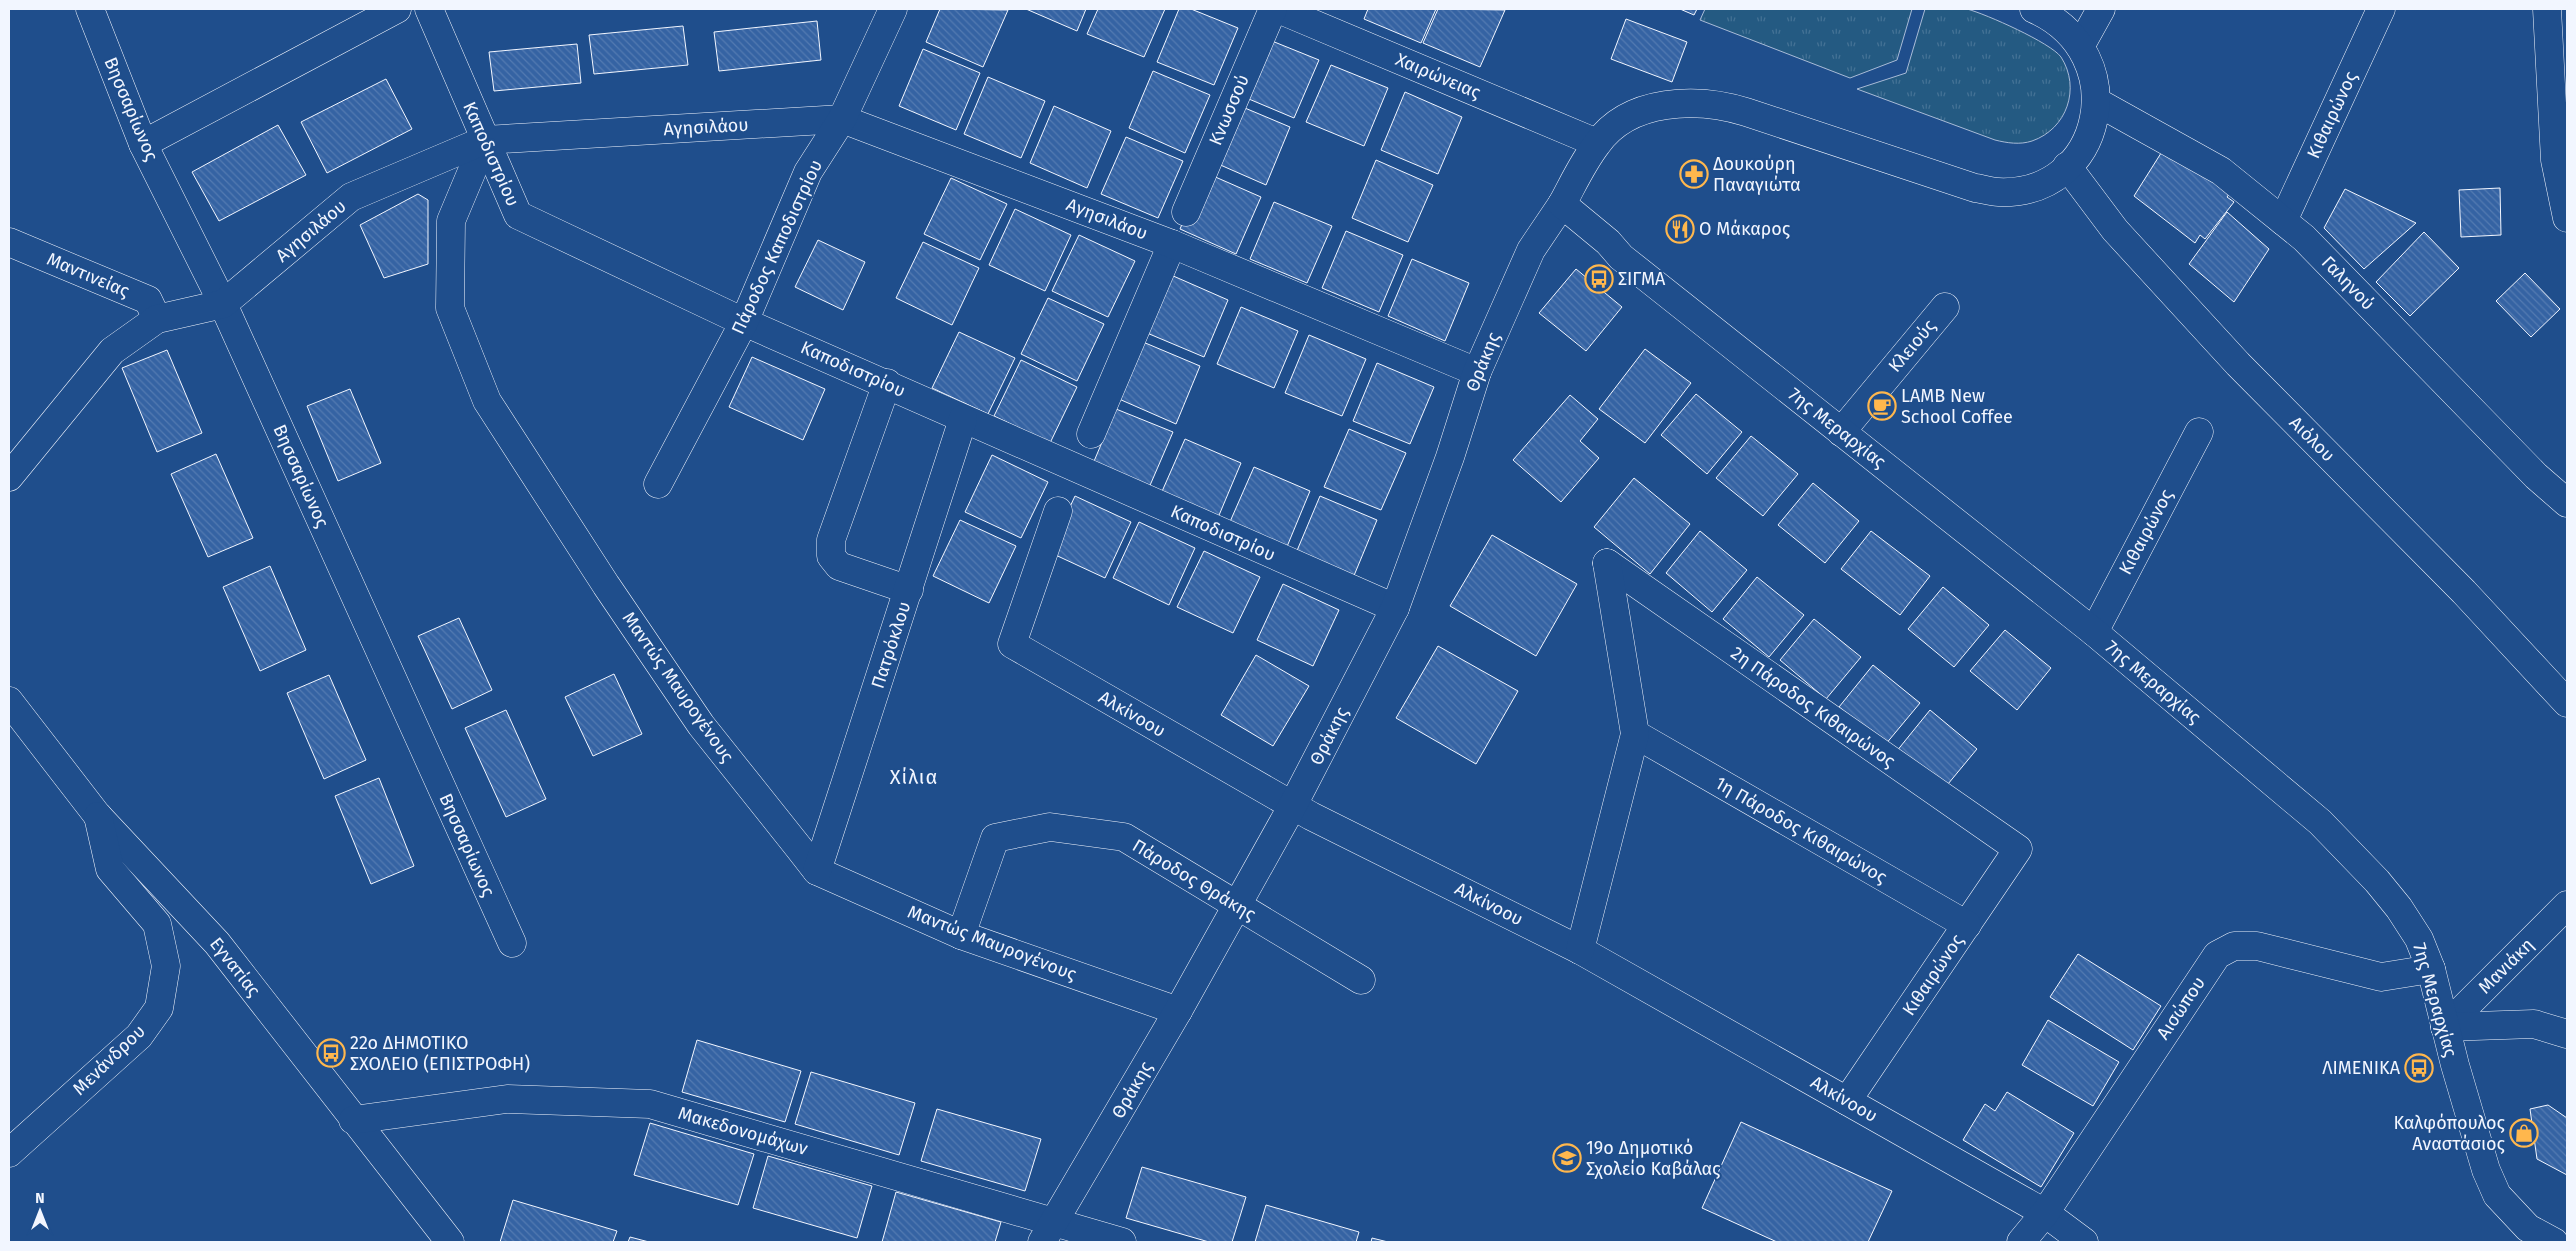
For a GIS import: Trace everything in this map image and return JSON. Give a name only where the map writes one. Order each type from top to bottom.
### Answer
[{"type":"street","name":"Βησσαρίωνος","points":[[90,9],[144,144],[223,304],[512,943]]},
{"type":"street","points":[[144,144],[397,9]]},
{"type":"street","name":"Καποδιστρίου","points":[[429,9],[518,215],[744,322],[888,383],[963,419],[1395,608]]},
{"type":"street","name":"Πάροδος Καποδιστρίου","points":[[658,484],[744,322],[808,172],[842,119],[893,9]]},
{"type":"street","name":"Κνωσσού","points":[[1186,212],[1273,9]]},
{"type":"street","name":"Χαιρώνειας","points":[[1278,9],[1597,142]]},
{"type":"street","points":[[1562,204],[1597,142],[1618,122],[1643,110],[1670,105],[1702,103],[1746,112],[1976,188],[1998,192],[2027,190],[2054,177],[2076,157],[2091,131],[2097,102],[2093,73],[2081,46],[2059,23],[2034,9]]},
{"type":"street","points":[[2081,46],[2101,9]]},
{"type":"street","name":"Κιθαιρώνος","points":[[2283,221],[2381,9]]},
{"type":"street","points":[[2547,9],[2555,160],[2567,218]]},
{"type":"street","name":"Γαληνού","points":[[2097,102],[2221,171],[2304,238],[2536,476],[2567,503]]},
{"type":"street","name":"Αγησιλάου","points":[[9,478],[112,352],[156,319],[223,304],[351,197],[485,140],[842,119],[1172,244],[1477,372]]},
{"type":"street","name":"Μαντώς Μαυρογένους","points":[[485,140],[451,221],[450,308],[487,401],[606,585],[701,725],[818,871],[961,935],[1178,1011]]},
{"type":"street","name":"Αιόλου","points":[[2067,166],[2114,230],[2238,364],[2464,592],[2567,704]]},
{"type":"street","name":"Θράκης","points":[[1048,1233],[1178,1011],[1293,805],[1395,608],[1450,457],[1477,372],[1531,250],[1562,204]]},
{"type":"street","name":"7ης Μεραρχίας","points":[[1562,204],[1608,242],[1621,257],[2094,632],[2320,822],[2377,881],[2399,908],[2419,938],[2431,970],[2445,1027],[2486,1170],[2497,1195],[2528,1228],[2554,1242]]},
{"type":"street","name":"Μαντινείας","points":[[9,242],[148,300],[156,319]]},
{"type":"street","points":[[1091,434],[1172,244]]},
{"type":"street","name":"Κλειούς","points":[[1841,432],[1945,307]]},
{"type":"street","points":[[888,383],[831,540],[831,556],[839,566],[909,590]]},
{"type":"street","name":"Πατρόκλου","points":[[818,871],[963,419]]},
{"type":"street","name":"Κιθαιρώνος","points":[[2094,632],[2198,432]]},
{"type":"street","name":"Αλκίνοου","points":[[1058,511],[1012,644],[1293,805],[1580,950],[2045,1213],[2084,1242]]},
{"type":"street","name":"2η Πάροδος Κιθαιρώνος","points":[[1635,734],[1607,563],[2018,849]]},
{"type":"street","name":"Εγνατίας","points":[[9,701],[97,815],[217,943],[353,1120],[450,1242]]},
{"type":"street","points":[[1580,950],[1635,734]]},
{"type":"street","name":"1η Πάροδος Κιθαιρώνος","points":[[1635,734],[1967,925]]},
{"type":"street","name":"Μενάνδρου","points":[[9,1153],[139,1036],[159,1008],[166,966],[157,924],[110,870],[97,815]]},
{"type":"street","name":"Πάροδος Θράκης","points":[[961,935],[995,838],[1050,827],[1124,837],[1361,980]]},
{"type":"street","name":"Κιθαιρώνος","points":[[1847,1101],[2018,849]]},
{"type":"street","name":"Μανιάκη","points":[[2445,1027],[2567,905]]},
{"type":"street","name":"Αισώπου","points":[[2021,1242],[2045,1213],[2217,955],[2234,946],[2257,946],[2381,977],[2431,970]]},
{"type":"street","points":[[2445,1027],[2534,1024],[2567,1034]]},
{"type":"street","name":"Μακεδονομάχων","points":[[353,1120],[507,1099],[650,1104],[1048,1233],[1122,1242]]},
{"type":"green space","points":[[1705,9],[1912,9],[1897,60],[1850,78],[1700,20]]},
{"type":"green space","points":[[1925,9],[1967,9],[2017,30],[2055,51],[2061,57],[2067,69],[2070,94],[2062,117],[2054,127],[2032,141],[2004,142],[1857,89],[1906,73]]},
{"type":"building","points":[[940,9],[1008,10],[983,67],[926,42]]},
{"type":"building","points":[[1026,9],[1086,9],[1077,31]]},
{"type":"building","points":[[1098,9],[1165,9],[1144,57],[1087,34]]},
{"type":"building","points":[[1179,9],[1191,9],[1238,28],[1214,85],[1157,62]]},
{"type":"building","points":[[1368,9],[1436,9],[1421,43],[1364,19]]},
{"type":"building","points":[[1438,9],[1505,10],[1480,67],[1423,43]]},
{"type":"building","points":[[1680,9],[1697,9],[1694,15]]},
{"type":"building","points":[[1626,19],[1687,42],[1672,82],[1611,59]]},
{"type":"building","points":[[817,21],[821,60],[719,71],[714,32]]},
{"type":"building","points":[[683,26],[688,65],[594,74],[589,35]]},
{"type":"building","points":[[1262,37],[1319,60],[1294,118],[1237,94]]},
{"type":"building","points":[[577,44],[581,83],[494,91],[489,52]]},
{"type":"building","points":[[923,49],[980,73],[956,130],[899,106]]},
{"type":"building","points":[[1331,65],[1388,88],[1364,146],[1306,122]]},
{"type":"building","points":[[1153,71],[1210,95],[1185,153],[1129,128]]},
{"type":"building","points":[[988,77],[1045,101],[1021,158],[964,134]]},
{"type":"building","points":[[386,79],[412,129],[327,173],[301,122]]},
{"type":"building","points":[[1405,92],[1462,117],[1438,174],[1381,150]]},
{"type":"building","points":[[1233,103],[1290,127],[1266,185],[1209,160]]},
{"type":"building","points":[[1054,106],[1111,131],[1087,188],[1030,163]]},
{"type":"building","points":[[278,125],[306,175],[219,221],[192,172]]},
{"type":"building","points":[[1126,137],[1183,161],[1158,218],[1101,194]]},
{"type":"building","points":[[2163,150],[2230,193],[2227,197],[2234,202],[2205,239],[2200,235],[2195,243],[2134,196]]},
{"type":"building","points":[[1376,160],[1433,185],[1408,242],[1352,218]]},
{"type":"building","points":[[1204,172],[1261,197],[1236,254],[1180,229]]},
{"type":"building","points":[[951,178],[1007,204],[980,260],[924,234]]},
{"type":"building","points":[[2500,188],[2501,235],[2461,237],[2459,190]]},
{"type":"building","points":[[2345,189],[2416,223],[2364,269],[2324,228]]},
{"type":"building","points":[[418,194],[428,200],[428,264],[384,278],[360,225]]},
{"type":"building","points":[[1274,202],[1332,226],[1307,283],[1250,259]]},
{"type":"building","points":[[1015,209],[1071,235],[1045,291],[989,265]]},
{"type":"building","points":[[2227,212],[2269,249],[2234,302],[2189,264]]},
{"type":"building","points":[[1346,231],[1403,255],[1379,312],[1322,288]]},
{"type":"building","points":[[2424,232],[2459,268],[2410,316],[2376,282]]},
{"type":"building","points":[[1079,235],[1135,261],[1108,317],[1052,291]]},
{"type":"building","points":[[818,240],[865,262],[843,310],[795,287]]},
{"type":"building","points":[[923,242],[979,268],[952,325],[896,298]]},
{"type":"building","points":[[1412,259],[1469,283],[1445,341],[1388,316]]},
{"type":"building","points":[[1576,269],[1622,307],[1586,351],[1539,313]]},
{"type":"building","points":[[2525,273],[2560,309],[2531,337],[2496,301]]},
{"type":"building","points":[[1171,275],[1228,300],[1204,357],[1147,333]]},
{"type":"building","points":[[1048,298],[1104,324],[1077,381],[1021,354]]},
{"type":"building","points":[[1241,307],[1298,331],[1274,388],[1217,364]]},
{"type":"building","points":[[959,332],[1015,358],[988,414],[932,388]]},
{"type":"building","points":[[1309,335],[1366,359],[1342,416],[1285,393]]},
{"type":"building","points":[[1143,342],[1200,366],[1176,424],[1119,399]]},
{"type":"building","points":[[1645,349],[1691,383],[1645,443],[1599,409]]},
{"type":"building","points":[[167,350],[202,433],[157,452],[122,368]]},
{"type":"building","points":[[752,357],[825,389],[803,440],[729,407]]},
{"type":"building","points":[[1021,360],[1077,387],[1050,443],[994,416]]},
{"type":"building","points":[[1377,363],[1434,387],[1410,444],[1353,421]]},
{"type":"building","points":[[350,389],[381,463],[338,481],[307,406]]},
{"type":"building","points":[[1696,394],[1742,432],[1707,474],[1661,435]]},
{"type":"building","points":[[1570,395],[1598,419],[1580,441],[1599,458],[1561,502],[1513,460]]},
{"type":"building","points":[[1116,409],[1173,432],[1148,490],[1092,466]]},
{"type":"building","points":[[1349,429],[1406,453],[1381,510],[1324,487]]},
{"type":"building","points":[[1751,436],[1798,474],[1763,516],[1716,478]]},
{"type":"building","points":[[1185,439],[1241,463],[1217,520],[1160,496]]},
{"type":"building","points":[[216,454],[253,538],[208,557],[171,474]]},
{"type":"building","points":[[992,455],[1048,482],[1021,538],[965,512]]},
{"type":"building","points":[[1254,467],[1310,491],[1286,549],[1229,524]]},
{"type":"building","points":[[1634,478],[1690,524],[1650,574],[1594,527]]},
{"type":"building","points":[[1813,483],[1859,521],[1825,563],[1778,525]]},
{"type":"building","points":[[1075,496],[1131,522],[1105,578],[1049,552]]},
{"type":"building","points":[[1320,496],[1377,520],[1353,578],[1296,553]]},
{"type":"building","points":[[960,520],[1016,546],[989,603],[933,576]]},
{"type":"building","points":[[1139,522],[1195,548],[1169,605],[1113,578]]},
{"type":"building","points":[[1700,531],[1747,570],[1712,612],[1666,573]]},
{"type":"building","points":[[1871,531],[1930,576],[1900,615],[1841,569]]},
{"type":"building","points":[[1492,535],[1577,584],[1536,656],[1450,606]]},
{"type":"building","points":[[1204,551],[1260,577],[1233,633],[1177,607]]},
{"type":"building","points":[[270,566],[306,650],[260,671],[223,587]]},
{"type":"building","points":[[1757,577],[1804,615],[1769,657],[1723,619]]},
{"type":"building","points":[[1283,584],[1339,610],[1313,666],[1257,640]]},
{"type":"building","points":[[1943,587],[1989,625],[1954,667],[1908,629]]},
{"type":"building","points":[[459,618],[492,690],[452,709],[418,636]]},
{"type":"building","points":[[1814,619],[1861,657],[1826,699],[1780,660]]},
{"type":"building","points":[[2005,630],[2051,668],[2017,710],[1970,671]]},
{"type":"building","points":[[1438,646],[1518,691],[1476,764],[1396,718]]},
{"type":"building","points":[[1256,655],[1309,686],[1273,746],[1221,715]]},
{"type":"building","points":[[1873,665],[1920,703],[1885,745],[1839,707]]},
{"type":"building","points":[[614,674],[642,734],[593,756],[565,697]]},
{"type":"building","points":[[329,675],[366,760],[324,779],[287,693]]},
{"type":"building","points":[[506,710],[546,799],[506,817],[465,728]]},
{"type":"building","points":[[1930,710],[1977,749],[1943,790],[1896,752]]},
{"type":"building","points":[[379,778],[414,866],[371,884],[335,796]]},
{"type":"building","points":[[2078,954],[2161,1006],[2133,1050],[2050,997]]},
{"type":"building","points":[[2048,1020],[2119,1062],[2093,1106],[2022,1065]]},
{"type":"building","points":[[697,1040],[801,1071],[785,1122],[682,1092]]},
{"type":"building","points":[[811,1072],[915,1103],[899,1155],[795,1124]]},
{"type":"building","points":[[2007,1092],[2074,1133],[2041,1187],[1963,1140],[1985,1104],[1995,1111]]},
{"type":"building","points":[[2548,1105],[2567,1118],[2567,1175],[2537,1159],[2530,1109]]},
{"type":"building","points":[[937,1109],[1041,1139],[1025,1191],[921,1161]]},
{"type":"building","points":[[1741,1122],[1892,1191],[1868,1242],[1777,1242],[1702,1208]]},
{"type":"building","points":[[650,1123],[754,1154],[738,1205],[634,1175]]},
{"type":"building","points":[[768,1156],[872,1186],[857,1238],[753,1208]]},
{"type":"building","points":[[1142,1167],[1246,1197],[1232,1242],[1209,1242],[1126,1218]]},
{"type":"building","points":[[896,1192],[1001,1222],[995,1242],[882,1242]]},
{"type":"building","points":[[513,1200],[617,1231],[613,1242],[500,1242]]},
{"type":"building","points":[[1266,1205],[1359,1232],[1356,1242],[1255,1242]]},
{"type":"building","points":[[630,1237],[649,1242],[628,1242]]},
{"type":"building","points":[[1372,1238],[1388,1242],[1371,1242]]},
{"type":"place","name":"Δουκούρη Παναγιώτα","points":[[1694,174]]},
{"type":"place","name":"Ο Μάκαρος","points":[[1680,229]]},
{"type":"place","name":"ΣΙΓΜΑ","points":[[1599,279]]},
{"type":"place","name":"LAMB New School Coffee","points":[[1882,406]]},
{"type":"place","name":"22ο ΔΗΜΟΤΙΚΟ ΣΧΟΛΕΙΟ (ΕΠΙΣΤΡΟΦΗ)","points":[[331,1053]]},
{"type":"place","name":"ΛΙΜΕΝΙΚΑ","points":[[2419,1068]]},
{"type":"place","name":"Καλφόπουλος Αναστάσιος","points":[[2524,1133]]},
{"type":"place","name":"19ο Δημοτικό Σχολείο Καβάλας","points":[[1567,1158]]},
{"type":"district","name":"Χίλια","points":[[914,777]]}]
